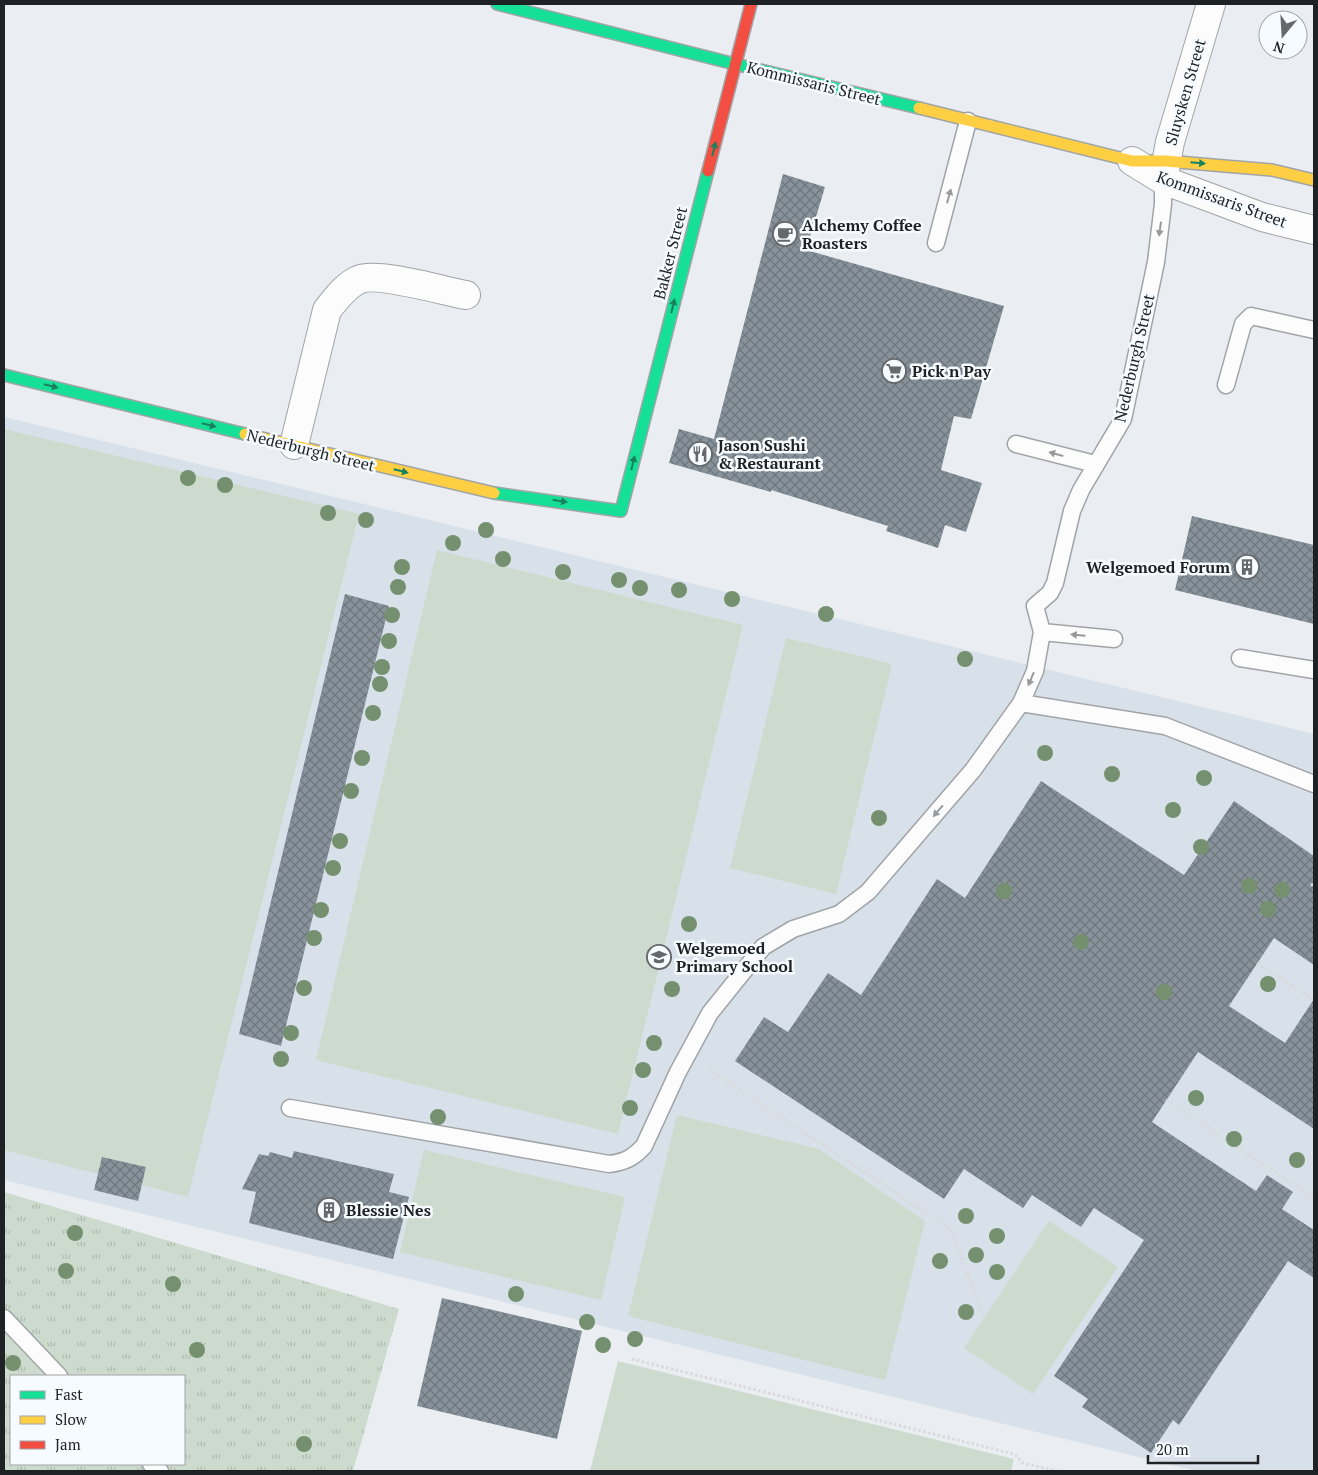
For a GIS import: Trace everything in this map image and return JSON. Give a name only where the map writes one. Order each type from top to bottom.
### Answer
[{"type":"street","name":"Kommissaris Street","points":[[497,4],[1132,161],[1165,171],[1262,217],[1314,230]]},
{"type":"street","name":"Bakker Street","points":[[621,511],[751,4]]},
{"type":"street","name":"Sluysken Street","points":[[1165,171],[1211,4]]},
{"type":"street","name":"Kommissaris Street","points":[[1165,171],[1272,170],[1314,180]]},
{"type":"street","points":[[294,445],[327,310],[341,293],[359,279],[378,277],[466,296]]},
{"type":"street","name":"Nederburgh Street","points":[[4,375],[484,492],[621,511]]},
{"type":"lane","points":[[936,243],[968,121]]},
{"type":"lane","name":"Nederburgh Street","points":[[1042,632],[1035,606],[1050,593],[1055,583],[1072,511],[1095,464],[1123,419],[1156,262],[1165,171]]},
{"type":"lane","points":[[1226,385],[1243,324],[1251,316],[1314,330]]},
{"type":"lane","points":[[1016,444],[1095,464]]},
{"type":"lane","points":[[290,1108],[609,1164],[623,1162],[636,1156],[644,1146],[710,1013],[763,947],[793,929],[839,914],[868,892],[973,770],[1021,703],[1035,671],[1042,632],[1114,639]]},
{"type":"lane","points":[[1240,658],[1314,670]]},
{"type":"lane","points":[[1021,703],[1165,726],[1314,784]]},
{"type":"lane","points":[[4,1318],[58,1375]]},
{"type":"path","points":[[1257,963],[1314,1000]]},
{"type":"path","points":[[687,1056],[951,1229],[984,1318]]},
{"type":"path","points":[[1166,1100],[1314,1198]]},
{"type":"path","points":[[632,1359],[1014,1454],[1023,1463],[1057,1471]]},
{"type":"shaded area","name":"Welgemoed Primary School","points":[[4,417],[1314,734],[1314,1471],[1196,1471],[4,1180]]},
{"type":"green space","points":[[4,429],[359,514],[188,1197],[142,1185],[146,1167],[103,1157],[98,1174],[4,1150]]},
{"type":"green space","points":[[437,550],[743,625],[618,1134],[316,1060]]},
{"type":"green space","points":[[786,638],[892,664],[836,894],[730,868]]},
{"type":"green space","points":[[677,1115],[819,1149],[925,1221],[885,1380],[628,1316]]},
{"type":"green space","points":[[424,1150],[625,1197],[601,1300],[400,1252]]},
{"type":"green space","points":[[4,1192],[399,1309],[353,1471],[4,1471]]},
{"type":"green space","points":[[1049,1221],[1118,1267],[1033,1394],[964,1348]]},
{"type":"green space","points":[[618,1361],[1014,1459],[1011,1471],[590,1471]]},
{"type":"building","points":[[783,174],[825,187],[806,250],[1004,306],[971,419],[954,416],[941,470],[982,483],[966,532],[945,525],[938,548],[886,531],[888,526],[771,490],[771,492],[669,463],[679,429],[714,439]]},
{"type":"building","name":"Welgemoed Forum","points":[[1192,516],[1314,545],[1314,624],[1175,590]]},
{"type":"building","points":[[345,594],[389,606],[281,1046],[239,1034]]},
{"type":"building","points":[[1041,781],[1184,875],[1234,801],[1314,856],[1314,965],[1274,938],[1229,1006],[1285,1043],[1314,999],[1314,1129],[1198,1052],[1152,1122],[1256,1191],[1267,1175],[1293,1192],[1282,1209],[1314,1230],[1314,1278],[1288,1261],[1179,1425],[1173,1420],[1151,1453],[1082,1407],[1088,1399],[1054,1376],[1144,1240],[1094,1208],[1081,1227],[1032,1195],[1023,1208],[964,1169],[944,1199],[735,1061],[764,1017],[788,1032],[828,973],[861,995],[937,879],[965,898]]},
{"type":"building","name":"Blessie Nes","points":[[294,1151],[394,1174],[389,1192],[409,1197],[393,1259],[249,1223],[256,1192],[242,1189],[259,1154],[268,1156],[270,1152],[292,1158]]},
{"type":"building","points":[[102,1157],[146,1167],[138,1201],[94,1190]]},
{"type":"building","points":[[442,1298],[582,1331],[557,1439],[417,1406]]},
{"type":"traffic: fast","points":[[497,4],[919,108]]},
{"type":"traffic: fast","points":[[494,493],[621,511],[708,171]]},
{"type":"traffic: fast","points":[[4,375],[245,434]]},
{"type":"traffic: slow","points":[[919,108],[1132,161],[1166,161],[1272,170],[1314,180]]},
{"type":"traffic: slow","points":[[245,434],[494,493]]},
{"type":"traffic: jam","points":[[708,171],[751,4]]},
{"type":"place","name":"Alchemy Coffee Roasters","points":[[785,234]]},
{"type":"place","name":"Pick n Pay","points":[[894,371]]},
{"type":"place","name":"Jason Sushi & Restaurant","points":[[700,454]]},
{"type":"place","name":"Welgemoed Forum","points":[[1247,567]]},
{"type":"place","name":"Welgemoed Primary School","points":[[659,957]]},
{"type":"place","name":"Blessie Nes","points":[[329,1210]]}]
